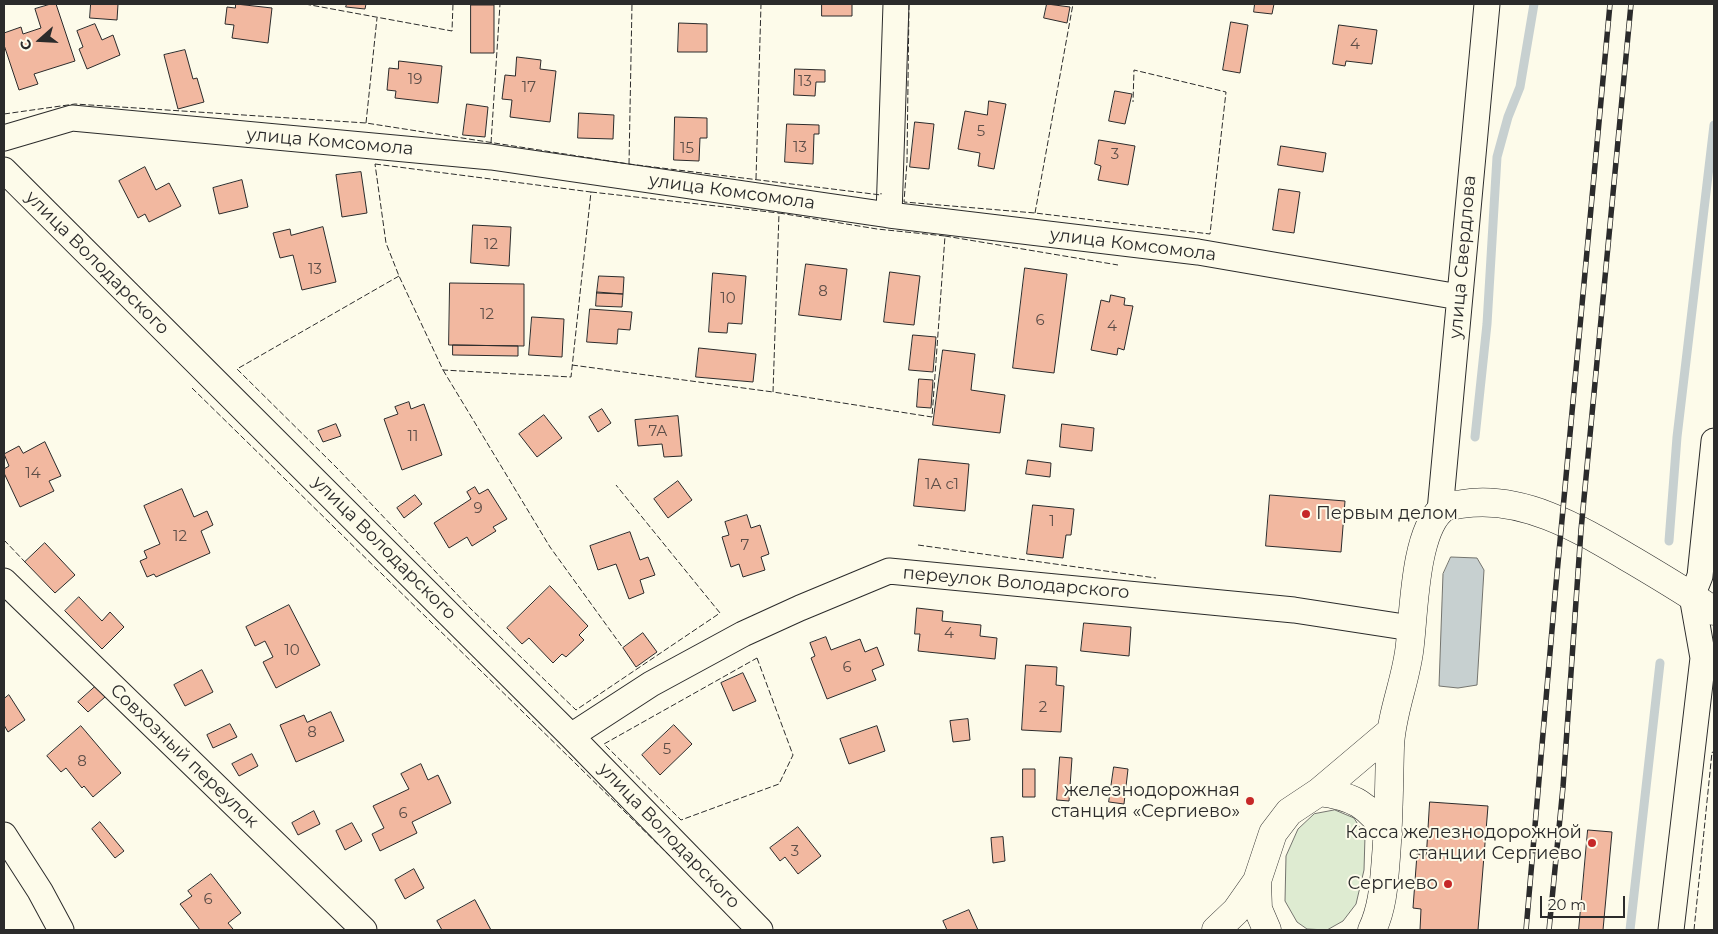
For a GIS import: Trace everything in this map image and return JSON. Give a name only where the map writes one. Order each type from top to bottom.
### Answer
[{"type":"street","points":[[889,216],[896,4]]},
{"type":"street","name":"улица Свердлова","points":[[1372,930],[1379,915],[1384,881],[1388,834],[1390,732],[1410,645],[1414,592],[1419,563],[1434,520],[1459,297],[1487,4]]},
{"type":"street","name":"улица Комсомола","points":[[4,138],[72,118],[491,157],[889,216],[1198,252],[1459,297]]},
{"type":"street","name":"улица Володарского","points":[[4,170],[571,736],[760,930]]},
{"type":"street","points":[[1672,930],[1703,658],[1692,596],[1700,576],[1714,441]]},
{"type":"street","points":[[1434,520],[1446,506],[1472,502],[1508,505],[1543,514],[1581,530],[1714,611]]},
{"type":"street","name":"переулок Володарского","points":[[571,736],[651,684],[743,634],[889,571],[1294,610],[1411,628]]},
{"type":"street","name":"Совхозный переулок","points":[[4,581],[364,930]]},
{"type":"street","points":[[1216,930],[1236,911],[1257,881],[1274,834],[1289,812],[1319,792],[1390,732]]},
{"type":"street","points":[[1319,792],[1340,795],[1360,803],[1376,817],[1388,834]]},
{"type":"street","points":[[4,835],[40,892],[61,930]]},
{"type":"street","points":[[1257,881],[1258,908],[1267,930]]},
{"type":"green space","points":[[1335,810],[1354,818],[1365,836],[1364,870],[1356,904],[1343,921],[1327,930],[1307,929],[1297,922],[1285,901],[1286,856],[1298,829],[1314,814]]},
{"type":"shaded area","points":[[1451,557],[1477,558],[1484,570],[1477,685],[1458,688],[1439,686],[1443,574]]},
{"type":"building","points":[[56,4],[75,61],[34,74],[38,84],[19,90],[4,45],[4,33],[21,27],[23,34],[41,28],[35,9]]},
{"type":"building","points":[[91,4],[118,4],[117,20],[90,18]]},
{"type":"building","points":[[236,4],[272,8],[268,43],[232,38],[234,25],[225,24],[227,7],[235,8]]},
{"type":"building","points":[[347,4],[366,4],[365,9],[346,7]]},
{"type":"building","points":[[822,4],[852,4],[852,16],[822,16]]},
{"type":"building","points":[[1047,4],[1070,7],[1067,23],[1044,18]]},
{"type":"building","points":[[1255,4],[1274,4],[1272,14],[1254,12]]},
{"type":"building","points":[[471,5],[494,5],[494,53],[471,53]]},
{"type":"building","points":[[1231,22],[1248,25],[1240,73],[1223,70]]},
{"type":"building","points":[[679,23],[707,24],[707,52],[678,52]]},
{"type":"building","points":[[95,24],[102,40],[113,35],[120,55],[87,69],[79,49],[83,47],[77,31]]},
{"type":"building","points":[[1339,25],[1377,30],[1372,64],[1346,61],[1345,66],[1333,64]]},
{"type":"building","points":[[185,50],[193,79],[197,78],[204,102],[178,109],[164,55]]},
{"type":"building","points":[[517,57],[541,60],[540,69],[556,71],[550,122],[510,117],[512,100],[502,99],[505,75],[515,76]]},
{"type":"building","points":[[399,61],[442,66],[438,103],[395,98],[396,91],[387,90],[389,68],[398,69]]},
{"type":"building","points":[[795,69],[825,70],[825,82],[816,82],[815,96],[794,95]]},
{"type":"building","points":[[1115,91],[1132,94],[1125,124],[1109,121]]},
{"type":"building","points":[[989,101],[1006,104],[994,169],[978,166],[980,153],[958,149],[965,111],[987,115]]},
{"type":"building","points":[[467,104],[488,107],[485,137],[463,135]]},
{"type":"building","points":[[579,113],[614,115],[613,139],[578,138]]},
{"type":"building","points":[[675,117],[707,118],[707,138],[700,138],[699,161],[674,160]]},
{"type":"building","points":[[915,122],[934,124],[929,169],[910,167]]},
{"type":"building","points":[[787,124],[819,125],[819,134],[814,134],[813,164],[785,162]]},
{"type":"building","points":[[1099,140],[1135,146],[1128,185],[1098,180],[1101,166],[1095,164]]},
{"type":"building","points":[[1281,146],[1326,153],[1323,172],[1278,165]]},
{"type":"building","points":[[145,167],[156,190],[169,183],[181,206],[149,222],[145,214],[138,218],[119,181]]},
{"type":"building","points":[[361,172],[367,213],[342,217],[336,175]]},
{"type":"building","points":[[242,180],[248,207],[219,214],[213,188]]},
{"type":"building","points":[[1279,189],[1300,192],[1294,233],[1273,230]]},
{"type":"building","points":[[473,225],[511,227],[509,266],[471,263]]},
{"type":"building","points":[[323,227],[336,282],[302,290],[293,255],[280,258],[273,233],[290,229],[291,235]]},
{"type":"building","points":[[806,264],[847,269],[841,320],[799,315]]},
{"type":"building","points":[[1025,268],[1067,274],[1054,373],[1013,368]]},
{"type":"building","points":[[890,272],[920,276],[914,325],[884,322]]},
{"type":"building","points":[[713,273],[746,276],[742,324],[728,323],[727,333],[709,332]]},
{"type":"building","points":[[599,276],[624,277],[623,294],[597,293]]},
{"type":"building","points":[[450,283],[524,284],[524,346],[449,345]]},
{"type":"building","points":[[597,292],[623,294],[622,307],[596,306]]},
{"type":"building","points":[[1111,295],[1125,298],[1124,305],[1133,306],[1124,350],[1118,348],[1117,355],[1091,350],[1101,300],[1109,302]]},
{"type":"building","points":[[590,309],[632,312],[630,330],[618,329],[617,344],[587,342]]},
{"type":"building","points":[[532,317],[564,319],[562,357],[529,355]]},
{"type":"building","points":[[913,335],[936,337],[933,372],[909,370]]},
{"type":"building","points":[[453,345],[518,346],[518,356],[453,355]]},
{"type":"building","points":[[699,348],[756,354],[753,382],[696,377]]},
{"type":"building","points":[[943,350],[975,354],[971,390],[1005,395],[1000,433],[933,425]]},
{"type":"building","points":[[919,379],[933,380],[931,408],[917,407]]},
{"type":"building","points":[[409,402],[411,409],[424,404],[442,455],[402,470],[384,419],[398,414],[395,407]]},
{"type":"building","points":[[602,409],[611,423],[598,432],[589,417]]},
{"type":"building","points":[[544,415],[562,438],[537,457],[519,434]]},
{"type":"building","points":[[678,416],[682,456],[664,457],[662,444],[638,446],[635,420]]},
{"type":"building","points":[[336,424],[341,436],[323,442],[318,431]]},
{"type":"building","points":[[1062,424],[1094,428],[1092,451],[1060,447]]},
{"type":"building","points":[[45,442],[61,476],[49,481],[54,491],[20,507],[4,473],[4,469],[9,466],[4,454],[19,446],[23,453]]},
{"type":"building","points":[[919,459],[969,464],[965,511],[914,506]]},
{"type":"building","points":[[1028,460],[1051,463],[1050,477],[1026,474]]},
{"type":"building","points":[[678,481],[692,500],[668,518],[654,499]]},
{"type":"building","points":[[475,487],[479,494],[488,489],[507,519],[493,527],[496,531],[472,546],[467,537],[449,548],[434,523],[471,499],[467,492]]},
{"type":"building","points":[[182,489],[194,517],[207,511],[213,525],[201,531],[210,553],[156,577],[154,574],[147,577],[140,561],[147,558],[144,551],[160,544],[144,506]]},
{"type":"building","points":[[415,495],[422,504],[404,518],[397,508]]},
{"type":"building","name":"Первым делом","points":[[1270,495],[1345,501],[1341,552],[1266,546]]},
{"type":"building","points":[[1033,505],[1074,509],[1071,535],[1066,535],[1063,558],[1027,554]]},
{"type":"building","points":[[747,515],[751,528],[760,525],[769,554],[761,557],[765,570],[743,577],[739,564],[731,567],[722,537],[729,535],[725,522]]},
{"type":"building","points":[[630,532],[640,560],[648,557],[655,575],[640,580],[644,593],[629,599],[616,564],[598,570],[590,546]]},
{"type":"building","points":[[45,543],[75,575],[55,593],[25,562]]},
{"type":"building","points":[[550,586],[588,626],[579,635],[584,640],[566,657],[562,654],[553,663],[529,638],[522,644],[507,628]]},
{"type":"building","points":[[79,597],[102,621],[110,612],[124,627],[102,649],[65,611]]},
{"type":"building","points":[[289,605],[320,665],[276,688],[263,662],[273,657],[265,641],[255,646],[246,627]]},
{"type":"building","points":[[917,608],[943,611],[942,621],[981,625],[980,636],[997,638],[995,659],[918,651],[920,634],[915,634]]},
{"type":"building","points":[[1084,623],[1131,627],[1129,656],[1081,651]]},
{"type":"building","points":[[643,633],[657,652],[636,667],[623,648]]},
{"type":"building","points":[[826,637],[831,650],[860,639],[865,652],[877,647],[884,665],[872,670],[876,680],[827,699],[811,658],[815,656],[810,643]]},
{"type":"building","points":[[1026,665],[1057,667],[1056,685],[1064,686],[1061,732],[1022,730]]},
{"type":"building","points":[[202,670],[213,692],[185,706],[174,685]]},
{"type":"building","points":[[743,673],[756,701],[733,711],[721,683]]},
{"type":"building","points":[[96,686],[105,697],[88,712],[78,702]]},
{"type":"building","points":[[9,695],[25,720],[8,732],[4,725],[4,699]]},
{"type":"building","points":[[331,712],[344,741],[296,762],[280,725],[304,715],[307,722]]},
{"type":"building","points":[[968,719],[970,740],[953,742],[950,721]]},
{"type":"building","points":[[230,724],[237,737],[213,748],[207,735]]},
{"type":"building","points":[[674,725],[692,744],[660,775],[642,755]]},
{"type":"building","points":[[81,726],[121,773],[93,797],[84,786],[82,788],[66,768],[61,772],[47,756]]},
{"type":"building","points":[[877,726],[885,751],[849,764],[840,739]]},
{"type":"building","points":[[252,754],[258,766],[239,776],[232,764]]},
{"type":"building","points":[[1060,757],[1072,758],[1069,801],[1057,800]]},
{"type":"building","points":[[421,764],[428,780],[438,775],[451,803],[412,822],[417,833],[380,851],[372,834],[384,828],[373,806],[409,789],[401,774]]},
{"type":"building","points":[[1114,767],[1128,769],[1124,804],[1109,802]]},
{"type":"building","points":[[1023,769],[1035,769],[1035,797],[1023,797]]},
{"type":"building","name":"Сергиево","points":[[1430,802],[1488,806],[1478,930],[1420,930],[1421,909],[1413,908],[1417,854],[1426,855]]},
{"type":"building","points":[[314,811],[320,824],[298,835],[292,823]]},
{"type":"building","points":[[100,822],[124,851],[115,858],[92,829]]},
{"type":"building","points":[[352,823],[362,841],[345,850],[336,831]]},
{"type":"building","points":[[798,827],[821,856],[798,874],[785,857],[780,861],[770,848]]},
{"type":"building","points":[[1588,830],[1612,832],[1603,930],[1579,930]]},
{"type":"building","points":[[1003,837],[1005,861],[993,863],[991,838]]},
{"type":"building","points":[[414,869],[424,888],[405,899],[395,880]]},
{"type":"building","points":[[211,874],[241,913],[228,923],[232,930],[200,930],[180,904],[192,896],[188,891]]},
{"type":"building","points":[[475,900],[491,930],[442,930],[437,921]]},
{"type":"building","points":[[969,910],[978,930],[947,930],[943,921]]},
{"type":"waterway","points":[[1475,437],[1487,324],[1497,157],[1508,117],[1520,87],[1534,4]]},
{"type":"waterway","points":[[1669,541],[1677,437],[1714,125]]},
{"type":"waterway","points":[[1630,930],[1660,663]]},
{"type":"railway","points":[[1526,930],[1610,4]]},
{"type":"railway","points":[[1549,930],[1563,787],[1581,530],[1631,4]]},
{"type":"fence","points":[[305,4],[452,31],[453,4]]},
{"type":"fence","points":[[491,143],[500,4]]},
{"type":"fence","points":[[629,164],[632,4]]},
{"type":"fence","points":[[756,179],[761,4]]},
{"type":"fence","points":[[909,4],[907,162],[904,202],[1035,213],[1210,234],[1226,92],[1134,70],[1133,102]]},
{"type":"fence","points":[[1035,213],[1073,4],[1069,4]]},
{"type":"fence","points":[[366,123],[377,18]]},
{"type":"fence","points":[[4,114],[75,104],[366,123],[629,164],[881,195],[881,193]]},
{"type":"fence","points":[[375,164],[591,192],[571,377],[443,370],[399,276],[386,243],[375,164]]},
{"type":"fence","points":[[591,192],[779,213]]},
{"type":"fence","points":[[779,213],[877,229],[945,236],[932,417],[773,392],[779,213]]},
{"type":"fence","points":[[945,236],[1118,265]]},
{"type":"fence","points":[[399,276],[237,369],[338,469],[471,609],[576,710],[720,613],[616,485]]},
{"type":"fence","points":[[572,365],[773,392]]},
{"type":"fence","points":[[443,370],[550,547],[623,648]]},
{"type":"fence","points":[[192,388],[671,857]]},
{"type":"fence","points":[[4,540],[25,562]]},
{"type":"fence","points":[[918,545],[1156,578]]},
{"type":"fence","points":[[757,658],[793,755],[779,784],[681,820],[604,744],[757,658]]},
{"type":"fence","points":[[1694,930],[1712,752],[1714,753]]},
{"type":"place","name":"Первым делом","points":[[1306,514]]},
{"type":"place","name":"железнодорожная станция «Сергиево»","points":[[1250,801]]},
{"type":"place","name":"Касса железнодорожной станции Сергиево","points":[[1592,843]]},
{"type":"place","name":"Сергиево","points":[[1448,884]]}]
